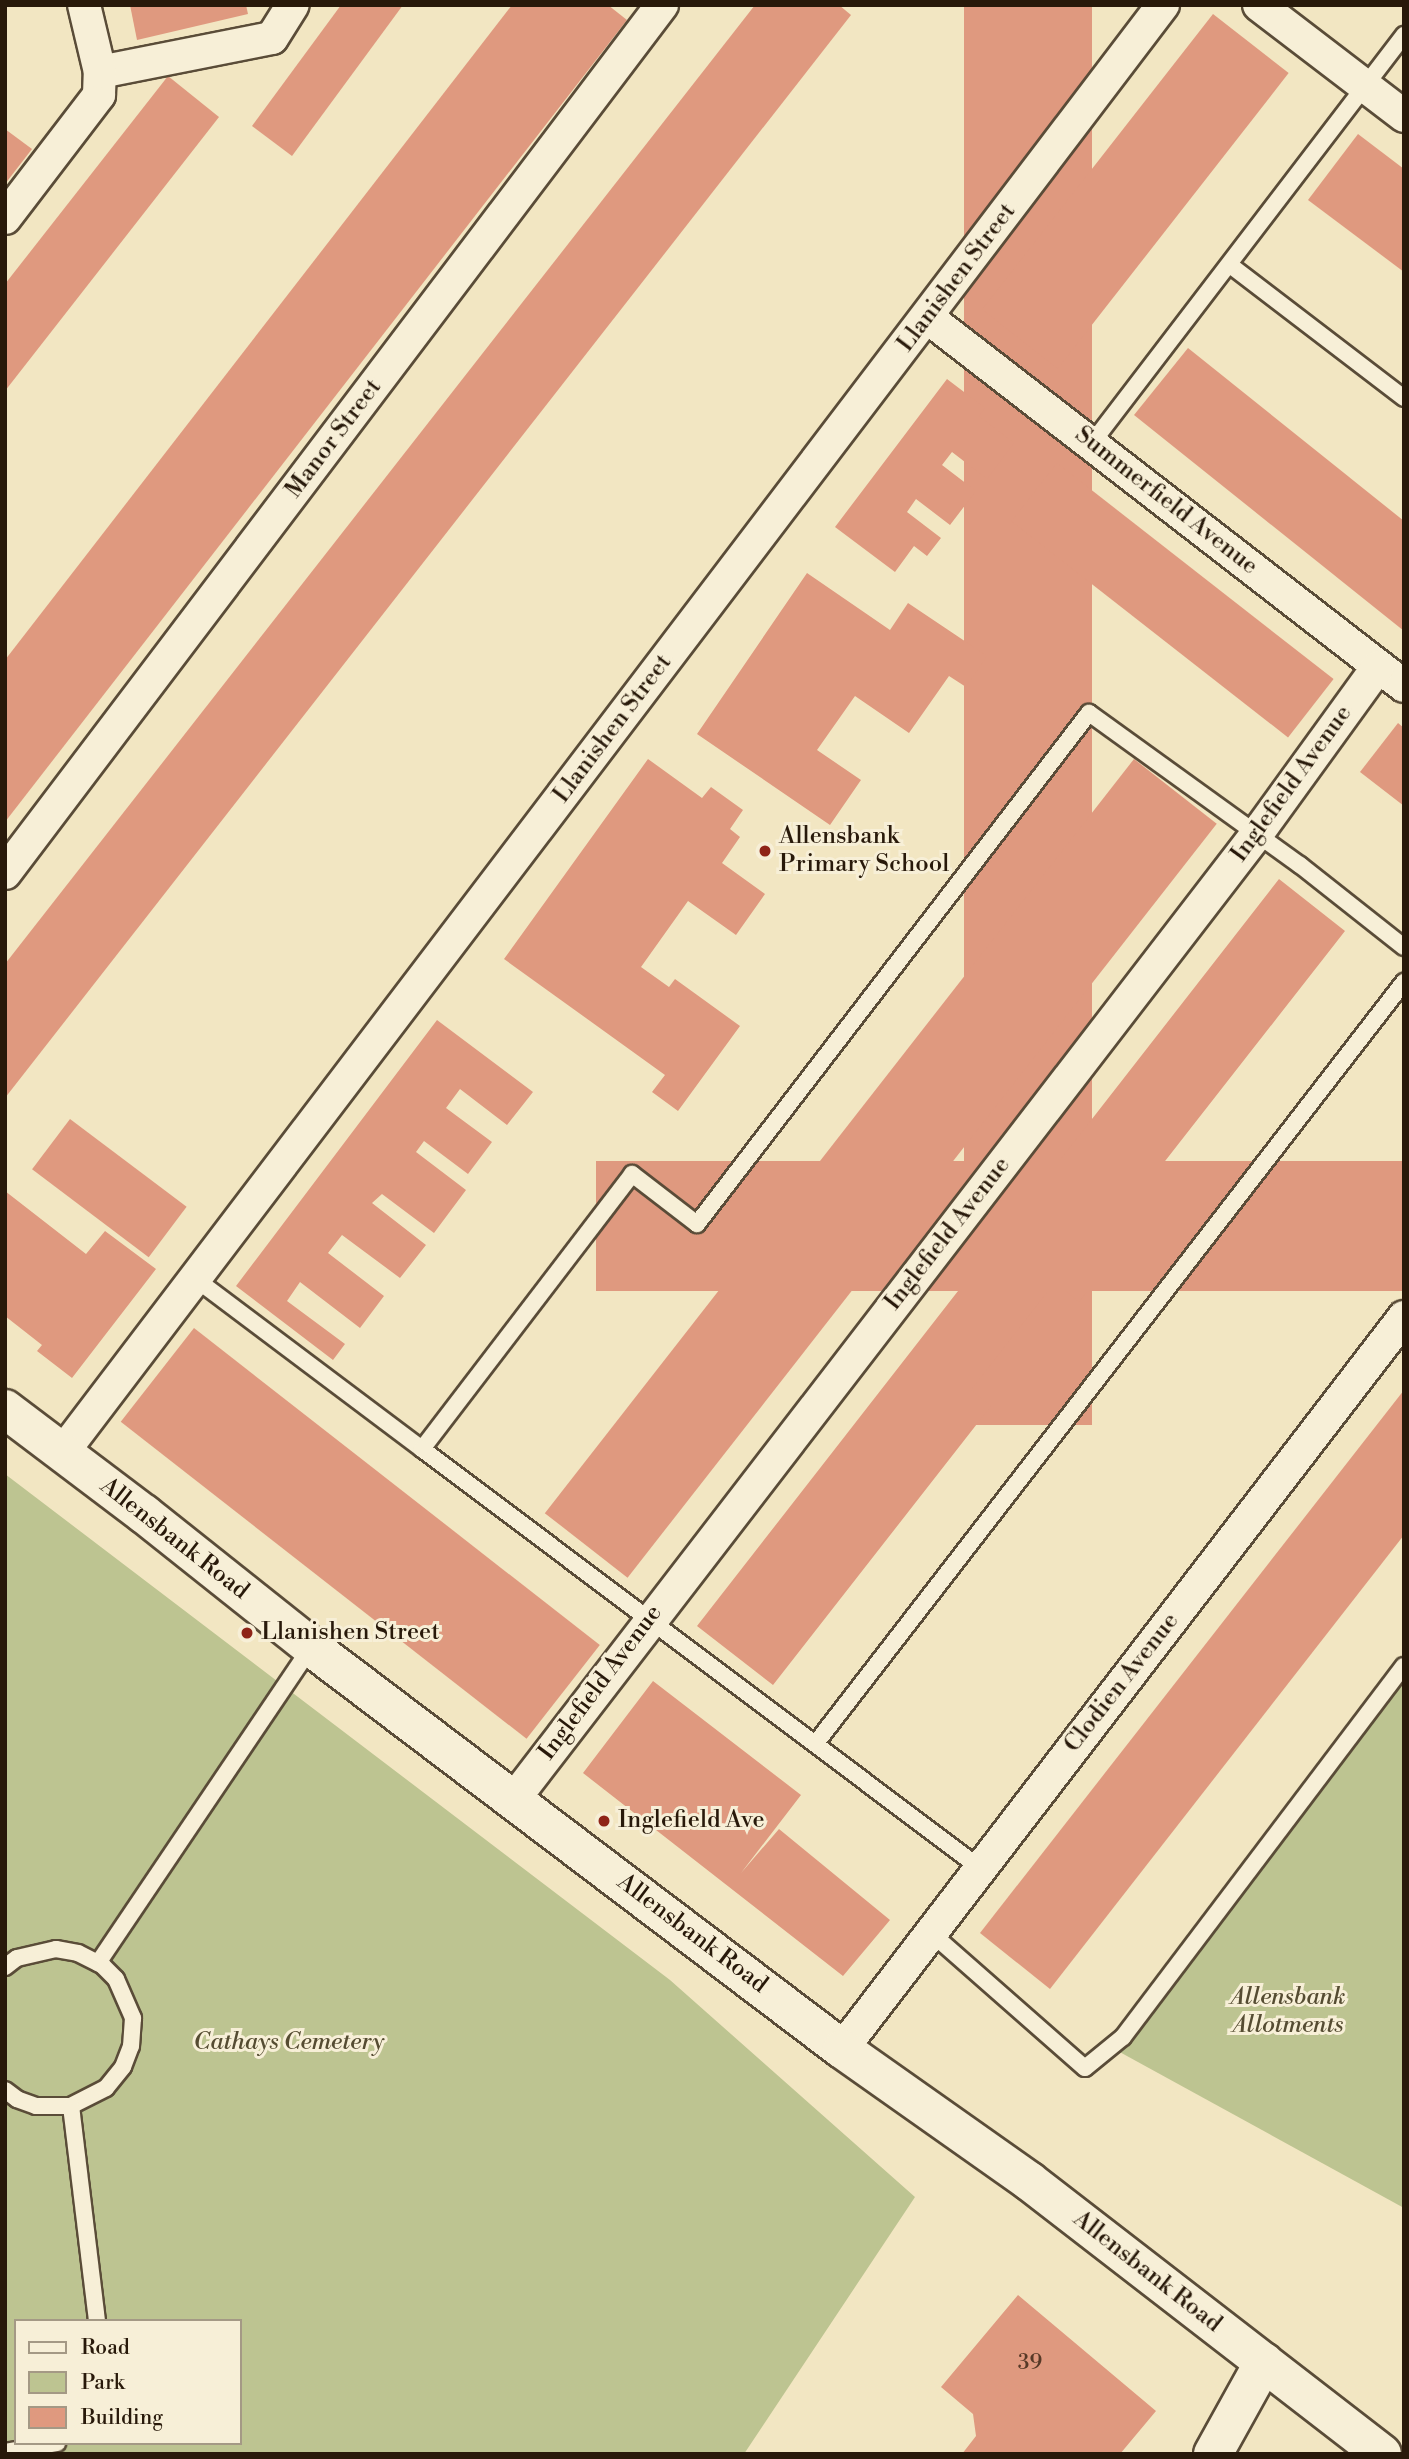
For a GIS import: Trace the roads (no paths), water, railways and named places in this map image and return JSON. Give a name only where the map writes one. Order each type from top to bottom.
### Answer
[{"type":"street","points":[[5,218],[99,95],[100,72],[84,5]]},
{"type":"street","points":[[100,72],[272,38],[293,5]]},
{"type":"street","name":"Manor Street","points":[[5,873],[662,5]]},
{"type":"street","name":"Llanishen Street","points":[[62,1452],[1163,5]]},
{"type":"street","points":[[1259,5],[1404,116]]},
{"type":"street","name":"Summerfield Avenue","points":[[927,317],[1404,686]]},
{"type":"street","name":"Inglefield Avenue","points":[[514,1799],[649,1619],[1257,834],[1378,667]]},
{"type":"street","name":"Clodien Avenue","points":[[842,2049],[1404,1317]]},
{"type":"street","name":"Allensbank Road","points":[[5,1409],[311,1647],[842,2049],[1029,2181],[1382,2454]]},
{"type":"street","points":[[1213,2454],[1264,2362]]},
{"type":"lane","points":[[1092,443],[1404,35]]},
{"type":"lane","points":[[1230,265],[1404,398]]},
{"type":"lane","points":[[422,1449],[632,1174],[697,1224],[1089,713],[1257,834],[1404,947]]},
{"type":"lane","points":[[816,1743],[1404,982]]},
{"type":"lane","points":[[194,1277],[980,1868]]},
{"type":"lane","points":[[98,1963],[311,1647]]},
{"type":"lane","points":[[930,1932],[1084,2068],[1123,2037],[1404,1666]]},
{"type":"lane","points":[[5,1967],[17,1958],[57,1949],[78,1952],[98,1963],[116,1979],[129,2004],[131,2046],[123,2067],[106,2088],[71,2106],[36,2106],[17,2099],[5,2090]]},
{"type":"lane","points":[[71,2106],[97,2319]]},
{"type":"lane","points":[[5,2452],[45,2445]]},
{"type":"place","name":"Allensbank Primary School","points":[[765,851]]},
{"type":"place","name":"Llanishen Street","points":[[247,1633]]},
{"type":"place","name":"Inglefield Ave","points":[[604,1821]]},
{"type":"park label","name":"Allensbank Allotments","points":[[1288,2012]]},
{"type":"park label","name":"Cathays Cemetery","points":[[289,2043]]}]
